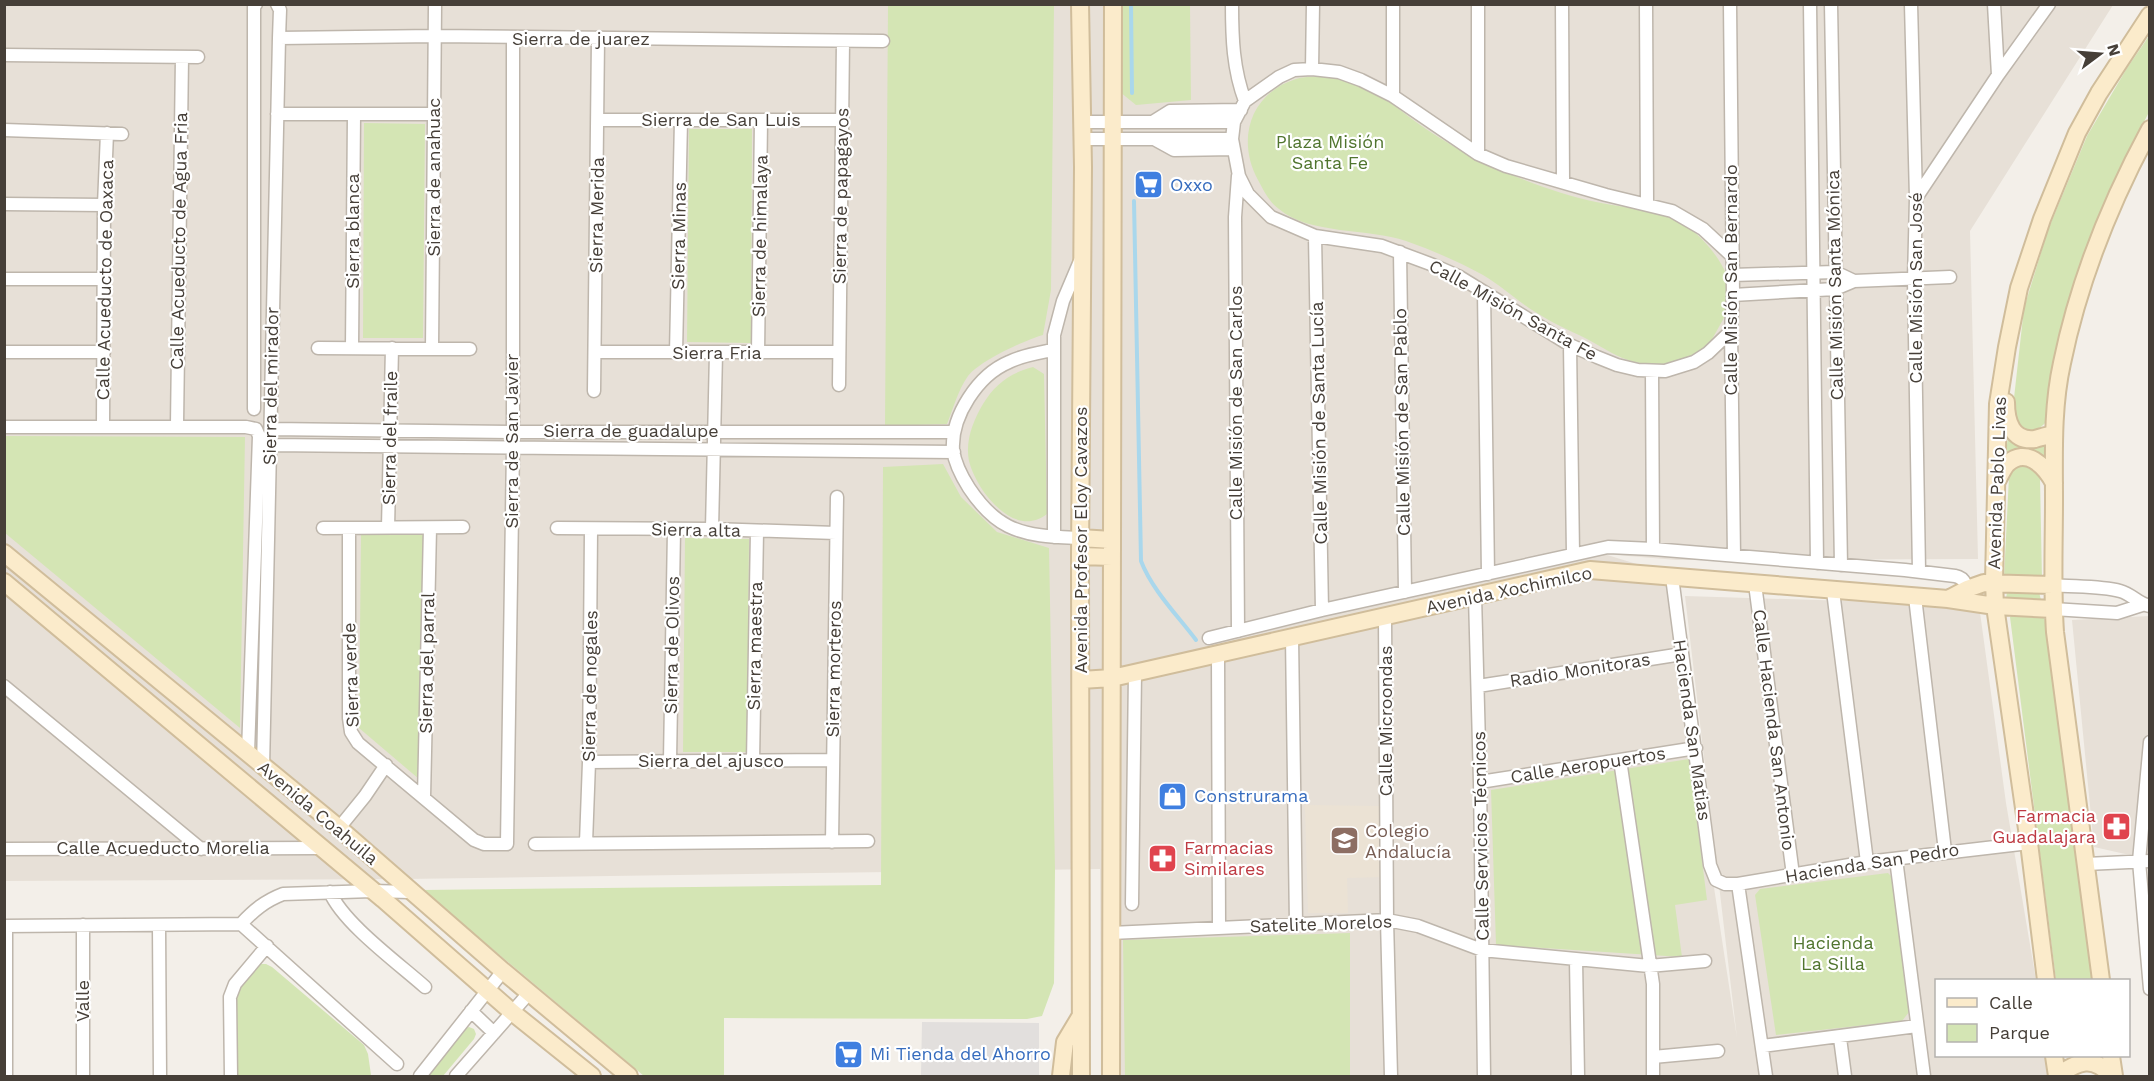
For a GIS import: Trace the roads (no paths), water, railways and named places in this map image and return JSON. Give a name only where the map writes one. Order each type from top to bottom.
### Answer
[{"type":"main road","name":"Avenida Profesor Eloy Cavazos","points":[[1080,4],[1083,131],[1080,538],[1081,1077]]},
{"type":"main road","name":"Avenida Profesor Eloy Cavazos","points":[[1111,1077],[1113,4]]},
{"type":"main road","name":"Avenida Pablo Livas","points":[[2046,979],[1995,606],[1995,482],[1998,404],[2019,288],[2042,219],[2077,134],[2099,93],[2150,15]]},
{"type":"main road","points":[[2101,979],[2057,654],[2053,585],[2054,434],[2061,364],[2096,242],[2123,178],[2150,129]]},
{"type":"main road","points":[[2007,347],[2006,414],[2011,430],[2027,439],[2054,434]]},
{"type":"main road","points":[[1995,482],[2007,464],[2018,458],[2027,457],[2041,464],[2054,483]]},
{"type":"main road","points":[[1080,538],[1112,540]]},
{"type":"main road","name":"Avenida Coahuila","points":[[4,553],[248,753],[263,768],[339,828],[410,892],[629,1077]]},
{"type":"main road","points":[[1080,556],[1112,557]]},
{"type":"main road","name":"Avenida Xochimilco","points":[[1081,680],[1112,678],[1590,570],[1948,599],[1967,596],[1994,582],[2053,585]]},
{"type":"main road","name":"Avenida Coahuila","points":[[4,582],[592,1077]]},
{"type":"main road","name":"Avenida Xochimilco","points":[[1967,596],[1995,606],[2054,609]]},
{"type":"main road","points":[[1061,1077],[1065,1042],[1081,1017]]},
{"type":"main road","points":[[2054,1057],[2057,1077],[2079,1064],[2090,1062],[2100,1065],[2113,1077]]},
{"type":"main road","points":[[2111,1057],[2113,1077]]},
{"type":"street","name":"Sierra del mirador","points":[[254,409],[254,7],[256,4]]},
{"type":"street","name":"Sierra del mirador","points":[[263,768],[280,10],[277,4]]},
{"type":"street","points":[[1154,121],[1170,111],[1243,105],[1232,48],[1232,4]]},
{"type":"street","points":[[1312,69],[1313,4]]},
{"type":"street","points":[[1393,4],[1393,96]]},
{"type":"street","points":[[1478,4],[1478,154]]},
{"type":"street","points":[[1563,4],[1563,182]]},
{"type":"street","points":[[1646,4],[1647,203]]},
{"type":"street","name":"Calle Misión San Bernardo","points":[[1730,4],[1734,556]]},
{"type":"street","name":"Calle Misión Santa Mónica","points":[[1810,4],[1817,563]]},
{"type":"street","name":"Calle Misión Santa Mónica","points":[[1831,4],[1841,565]]},
{"type":"street","name":"Calle Misión San José","points":[[1911,4],[1916,198],[1914,280],[1919,572]]},
{"type":"street","points":[[1995,4],[1998,75]]},
{"type":"street","points":[[1916,198],[1998,75],[2049,4]]},
{"type":"street","name":"Sierra de anahuac","points":[[432,349],[435,6]]},
{"type":"street","points":[[1810,29],[1831,29]]},
{"type":"street","name":"Sierra de juarez","points":[[279,39],[435,36],[883,41]]},
{"type":"street","name":"Sierra de San Javier","points":[[507,844],[513,447],[513,38]]},
{"type":"street","name":"Sierra Merida","points":[[594,391],[599,120],[598,39]]},
{"type":"street","name":"Sierra de papagayos","points":[[839,385],[843,41]]},
{"type":"street","points":[[4,55],[198,57]]},
{"type":"street","name":"Calle Acueducto de Agua Fria","points":[[177,425],[182,57]]},
{"type":"street","name":"Calle Misión Santa Fe","points":[[1731,331],[1708,353],[1694,362],[1673,369],[1652,372],[1617,365],[1570,345],[1458,276],[1400,252],[1355,240],[1315,236],[1271,217],[1248,194],[1239,176],[1233,144],[1234,122],[1243,105],[1279,77],[1294,70],[1339,72],[1393,96],[1478,154],[1506,166],[1606,195],[1647,203],[1672,211],[1703,229],[1732,256]]},
{"type":"street","points":[[277,114],[434,114]]},
{"type":"street","name":"Sierra blanca","points":[[352,348],[354,115]]},
{"type":"street","name":"Sierra de San Luis","points":[[599,120],[842,120]]},
{"type":"street","name":"Sierra Minas","points":[[676,353],[681,120]]},
{"type":"street","name":"Sierra de himalaya","points":[[758,353],[761,120]]},
{"type":"street","points":[[1083,131],[1112,130],[1154,121],[1234,122]]},
{"type":"street","points":[[4,130],[122,134]]},
{"type":"street","points":[[1112,130],[1153,139],[1233,144]]},
{"type":"street","name":"Calle Acueducto de Oaxaca","points":[[103,426],[106,133]]},
{"type":"street","name":"Calle Misión de San Carlos","points":[[1238,631],[1236,217],[1239,176]]},
{"type":"street","points":[[4,204],[104,205]]},
{"type":"street","name":"Calle Misión de Santa Lucía","points":[[1315,236],[1322,610]]},
{"type":"street","name":"Calle Misión de San Pablo","points":[[1400,252],[1405,592]]},
{"type":"street","points":[[1054,537],[1054,335],[1063,301],[1082,256]]},
{"type":"street","points":[[255,271],[273,273]]},
{"type":"street","points":[[1732,274],[1835,272],[1854,281]]},
{"type":"street","points":[[1733,295],[1835,289],[1854,281],[1950,278]]},
{"type":"street","points":[[4,279],[105,279]]},
{"type":"street","points":[[1484,292],[1488,574]]},
{"type":"street","points":[[1570,345],[1573,554]]},
{"type":"street","points":[[318,348],[470,349]]},
{"type":"street","name":"Sierra del fraile","points":[[388,528],[392,348]]},
{"type":"street","points":[[1053,350],[1017,359],[992,373],[968,400],[954,432],[954,452],[964,481],[984,507],[997,519],[1018,530],[1054,537],[1080,538]]},
{"type":"street","points":[[4,352],[104,352]]},
{"type":"street","name":"Sierra Fria","points":[[595,352],[840,352]]},
{"type":"street","points":[[712,529],[716,353]]},
{"type":"street","points":[[1652,372],[1653,549]]},
{"type":"street","name":"Sierra del mirador","points":[[177,425],[246,426],[256,429],[259,436],[248,753]]},
{"type":"street","points":[[4,427],[177,425]]},
{"type":"street","name":"Sierra de guadalupe","points":[[271,429],[513,432],[954,432]]},
{"type":"street","name":"Sierra de guadalupe","points":[[271,444],[954,452]]},
{"type":"street","name":"Sierra morteros","points":[[832,842],[837,497]]},
{"type":"street","points":[[323,528],[463,527]]},
{"type":"street","name":"Sierra verde","points":[[349,528],[349,726],[351,732],[358,743],[474,840],[484,844],[507,844]]},
{"type":"street","name":"Sierra del parral","points":[[424,797],[430,528]]},
{"type":"street","name":"Sierra alta","points":[[557,528],[836,533]]},
{"type":"street","name":"Sierra de nogales","points":[[586,843],[591,530]]},
{"type":"street","name":"Sierra de Olivos","points":[[670,760],[674,530]]},
{"type":"street","name":"Sierra maestra","points":[[753,761],[757,531]]},
{"type":"street","points":[[1209,638],[1322,610],[1608,547],[1841,565],[1958,577],[1965,582],[1967,596]]},
{"type":"street","name":"Hacienda San Matias","points":[[1672,577],[1710,865],[1716,880]]},
{"type":"street","name":"Calle Hacienda San Antonio","points":[[1755,584],[1793,875]]},
{"type":"street","name":"Avenida Xochimilco","points":[[2053,585],[2120,591],[2146,605]]},
{"type":"street","points":[[1833,591],[1867,862]]},
{"type":"street","name":"Calle Servicios Técnicos","points":[[1475,596],[1484,1077]]},
{"type":"street","points":[[1915,597],[1946,851]]},
{"type":"street","name":"Avenida Xochimilco","points":[[2054,609],[2117,613],[2146,605]]},
{"type":"street","name":"Calle Microondas","points":[[1385,618],[1391,1077]]},
{"type":"street","points":[[1292,638],[1296,924]]},
{"type":"street","points":[[1218,654],[1219,928]]},
{"type":"street","name":"Radio Monitoras","points":[[1478,686],[1682,654]]},
{"type":"street","points":[[1132,904],[1135,673]]},
{"type":"street","points":[[4,686],[201,849]]},
{"type":"street","points":[[2150,742],[2144,861],[2150,989]]},
{"type":"street","name":"Calle Aeropuertos","points":[[1480,782],[1696,748]]},
{"type":"street","name":"Sierra del ajusco","points":[[589,762],[832,760]]},
{"type":"street","points":[[1620,760],[1653,984],[1653,1077]]},
{"type":"street","points":[[339,828],[386,765]]},
{"type":"street","points":[[535,844],[868,841]]},
{"type":"street","name":"Hacienda San Pedro","points":[[1716,880],[1725,884],[1738,884],[1867,862],[2029,843]]},
{"type":"street","name":"Calle Acueducto Morelia","points":[[4,849],[321,848]]},
{"type":"street","points":[[1896,859],[1924,1077]]},
{"type":"street","points":[[2086,864],[2144,861]]},
{"type":"street","points":[[1738,884],[1766,1077]]},
{"type":"street","points":[[330,892],[334,903],[347,918],[425,987]]},
{"type":"street","points":[[241,924],[256,908],[283,894],[410,892]]},
{"type":"street","name":"Satelite Morelos","points":[[1111,933],[1388,920],[1418,926],[1482,950],[1649,966],[1705,961]]},
{"type":"street","points":[[6,1077],[5,926],[241,924],[397,1064]]},
{"type":"street","points":[[159,925],[160,1077]]},
{"type":"street","name":"Valle","points":[[83,1077],[84,926]]},
{"type":"street","points":[[231,1077],[230,997],[236,984],[267,946]]},
{"type":"street","points":[[1576,960],[1578,1077]]},
{"type":"street","points":[[420,1077],[503,971]]},
{"type":"street","points":[[456,1077],[529,993]]},
{"type":"street","points":[[471,1011],[494,1033]]},
{"type":"street","points":[[1762,1046],[1840,1038],[1917,1026]]},
{"type":"street","points":[[1840,1038],[1845,1077]]},
{"type":"street","points":[[1653,1057],[1718,1051]]},
{"type":"waterway","points":[[1131,4],[1132,93]]},
{"type":"waterway","points":[[1134,201],[1141,561],[1158,592],[1196,640]]},
{"type":"place","name":"Oxxo","points":[[1149,185]]},
{"type":"place","name":"Construrama","points":[[1173,796]]},
{"type":"place","name":"Farmacia Guadalajara","points":[[2117,826]]},
{"type":"place","name":"Colegio Andalucía","points":[[1344,841]]},
{"type":"place","name":"Farmacias Similares","points":[[1163,858]]},
{"type":"place","name":"Mi Tienda del Ahorro","points":[[849,1054]]},
{"type":"park label","name":"Plaza Misión Santa Fe","points":[[1330,152]]},
{"type":"park label","name":"Hacienda La Silla","points":[[1833,953]]}]
